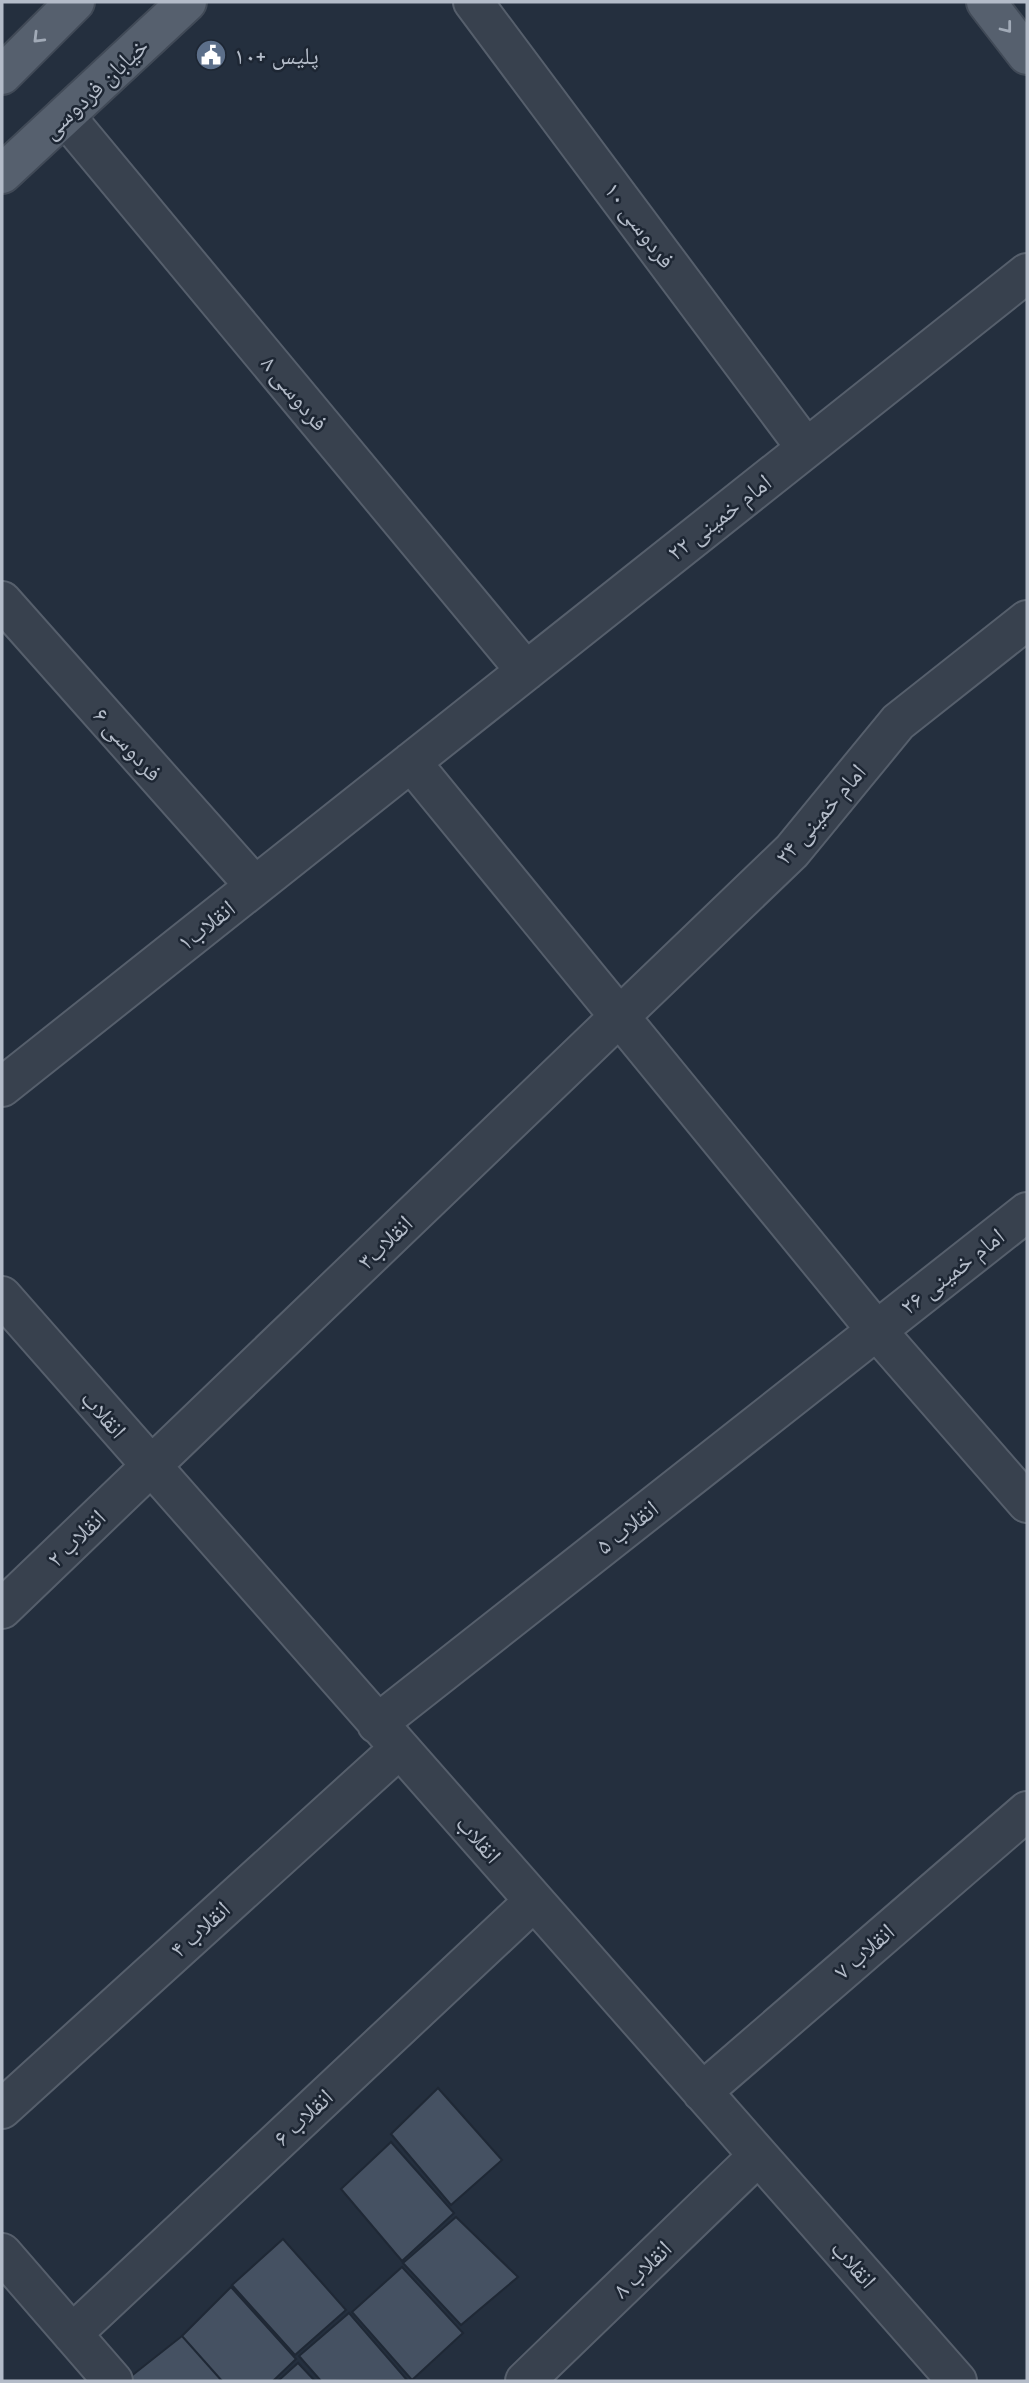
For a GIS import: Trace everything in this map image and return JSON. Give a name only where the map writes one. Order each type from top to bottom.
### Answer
[{"type":"main road","points":[[2,75],[75,2]]},
{"type":"main road","name":"خیابان فردوسی","points":[[2,174],[187,2]]},
{"type":"main road","points":[[986,2],[1027,55]]},
{"type":"street","name":"فردوسی ۱۰","points":[[473,2],[806,448]]},
{"type":"street","name":"فردوسی ۸","points":[[65,116],[526,671]]},
{"type":"street","name":"امام خمینی ۲۲","points":[[411,762],[1027,273]]},
{"type":"street","name":"فردوسی ۶","points":[[2,601],[255,886]]},
{"type":"street","name":"امام خمینی ۲۴","points":[[619,1016],[792,851],[898,722],[1027,620]]},
{"type":"street","name":"انقلاب۱","points":[[2,1087],[411,762]]},
{"type":"street","points":[[411,762],[877,1331],[1027,1503]]},
{"type":"street","name":"انقلاب۳","points":[[150,1467],[619,1016]]},
{"type":"street","name":"امام خمینی ۲۶","points":[[877,1331],[1027,1212]]},
{"type":"street","name":"انقلاب","points":[[2,1296],[957,2381]]},
{"type":"street","name":"انقلاب ۵","points":[[388,1736],[877,1331]]},
{"type":"street","name":"انقلاب ۲","points":[[2,1609],[150,1467]]},
{"type":"street","name":"انقلاب ۴","points":[[2,2109],[388,1736]]},
{"type":"street","name":"انقلاب ۷","points":[[702,2092],[1027,1811]]},
{"type":"street","name":"انقلاب ۶","points":[[72,2334],[534,1901]]},
{"type":"street","name":"انقلاب ۸","points":[[525,2381],[758,2156]]},
{"type":"street","points":[[2,2253],[113,2381]]},
{"type":"building","points":[[438,2088],[502,2160],[451,2205],[391,2134]]},
{"type":"building","points":[[391,2142],[454,2213],[402,2261],[341,2189]]},
{"type":"building","points":[[456,2217],[518,2277],[461,2325],[403,2263]]},
{"type":"building","points":[[283,2239],[346,2310],[295,2355],[232,2285]]},
{"type":"building","points":[[402,2267],[463,2333],[412,2380],[352,2312]]},
{"type":"building","points":[[231,2287],[296,2359],[273,2381],[222,2381],[182,2336]]},
{"type":"building","points":[[349,2313],[407,2380],[321,2381],[299,2356]]},
{"type":"building","points":[[182,2336],[222,2381],[125,2381]]},
{"type":"building","points":[[298,2363],[315,2381],[278,2381]]},
{"type":"place","name":"پلیس +۱۰","points":[[211,55]]}]
